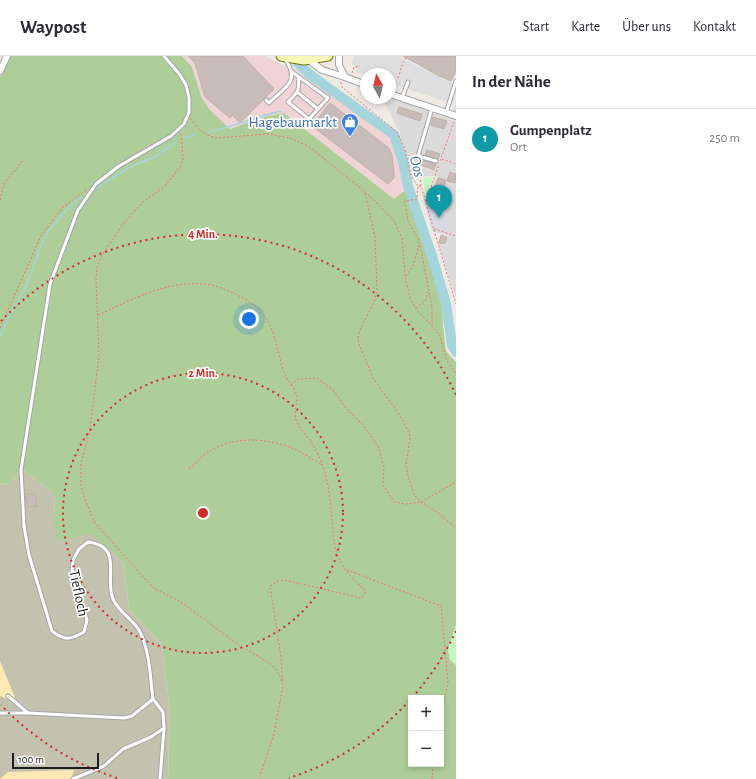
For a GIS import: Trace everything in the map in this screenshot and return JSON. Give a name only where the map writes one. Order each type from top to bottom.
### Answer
[{"type":"street","points":[[0,71],[7,56]]},
{"type":"street","points":[[283,56],[309,59],[325,56]]},
{"type":"street","points":[[339,56],[339,65],[342,76]]},
{"type":"street","points":[[309,59],[322,70],[360,84]]},
{"type":"street","points":[[396,96],[456,116]]},
{"type":"lane","points":[[96,184],[119,166],[171,136],[184,124],[189,112],[189,98],[186,85],[180,75],[164,56]]},
{"type":"lane","points":[[283,56],[292,72],[298,76],[328,98],[309,119],[288,102],[300,87],[298,76]]},
{"type":"lane","points":[[266,100],[269,103],[291,82],[292,72]]},
{"type":"lane","points":[[446,113],[456,81]]},
{"type":"lane","points":[[402,98],[408,82]]},
{"type":"lane","points":[[297,92],[318,108]]},
{"type":"lane","points":[[432,108],[418,156],[436,161]]},
{"type":"lane","name":"Tiefloch","points":[[96,184],[78,210],[50,284],[20,470],[24,526],[29,555],[52,631],[61,638],[72,639],[84,632],[87,620],[72,574],[73,560],[79,549],[88,542],[97,543],[105,547],[110,555],[112,597],[117,606],[138,629],[146,645],[154,699],[163,712],[164,728],[160,779]]},
{"type":"lane","points":[[8,696],[28,713]]},
{"type":"lane","points":[[0,713],[124,718],[132,716],[154,699]]},
{"type":"lane","points":[[73,779],[104,766],[123,749],[151,737],[164,728]]},
{"type":"path","points":[[398,78],[403,62],[406,58]]},
{"type":"path","points":[[360,66],[354,67],[352,74],[342,76],[342,88],[397,132],[404,146],[412,178],[418,186],[417,199],[405,201],[408,221],[418,239],[427,279],[432,307],[432,326]]},
{"type":"path","points":[[189,112],[194,125],[209,137],[216,138],[267,134],[290,138],[308,146],[358,186],[387,213],[397,226],[403,243],[405,276],[410,298],[416,309],[440,336],[446,359],[456,374]]},
{"type":"path","points":[[425,202],[456,116]]},
{"type":"path","points":[[180,127],[183,159],[180,167],[166,186],[143,202],[129,217],[102,255],[96,272],[99,355],[90,430],[84,452],[81,473],[84,497],[94,523],[155,589],[181,602],[240,646],[271,664],[278,674],[283,686]]},
{"type":"path","points":[[418,156],[421,186],[425,202],[456,304]]},
{"type":"path","points":[[0,200],[4,184],[24,159]]},
{"type":"path","points":[[441,159],[456,164]]},
{"type":"path","points":[[0,328],[41,236],[62,208],[80,193],[96,184]]},
{"type":"path","points":[[365,193],[375,237],[377,290],[374,302],[360,330],[358,337],[359,344],[373,378],[399,414],[409,433],[410,439],[406,464],[413,490],[421,502],[437,512],[456,528]]},
{"type":"path","points":[[433,229],[456,236]]},
{"type":"path","points":[[405,276],[413,266],[419,244]]},
{"type":"path","points":[[416,252],[421,252]]},
{"type":"path","points":[[98,315],[167,287],[189,283],[203,284],[231,292],[252,303],[258,308],[266,319],[272,332],[283,369],[296,393],[296,419],[314,447],[322,465],[330,498],[334,543],[340,560],[345,569],[366,592],[361,598],[289,580],[280,580],[270,586],[281,657],[283,686],[274,734],[258,779]]},
{"type":"path","points":[[416,309],[426,300],[428,291]]},
{"type":"path","points":[[291,385],[298,379],[316,378],[334,391],[346,408],[362,424],[378,446],[384,468],[383,485],[394,502],[406,504],[421,502],[456,482]]},
{"type":"path","points":[[190,469],[206,454],[223,444],[244,440],[275,442],[293,449],[322,465]]},
{"type":"path","points":[[345,569],[441,606],[448,682],[444,702]]},
{"type":"path","points":[[432,779],[433,767]]},
{"type":"shaded area","points":[[182,56],[265,56],[278,63],[301,71],[393,138],[407,189],[394,199],[284,113],[260,118],[230,129],[209,109],[201,96],[192,67]]},
{"type":"shaded area","points":[[354,56],[402,56],[401,58],[456,84],[456,94],[453,104],[396,85],[396,68],[360,68],[360,73],[355,72],[356,66],[352,64]]},
{"type":"shaded area","points":[[396,99],[450,119],[456,102],[456,298],[438,244],[446,246],[450,211],[429,202],[437,176],[413,177],[400,133],[386,104],[396,104]]},
{"type":"shaded area","points":[[424,200],[450,211],[448,236],[432,231]]},
{"type":"shaded area","points":[[18,471],[24,471],[55,494],[54,522],[91,533],[112,550],[124,563],[129,610],[162,644],[170,710],[168,779],[0,779],[0,483],[9,484],[14,479]]},
{"type":"green space","points":[[10,56],[182,56],[192,67],[201,96],[209,109],[230,129],[260,118],[284,113],[394,199],[407,189],[435,272],[442,303],[446,351],[456,362],[456,625],[448,649],[450,660],[456,665],[456,779],[168,779],[170,710],[162,644],[129,610],[124,563],[91,534],[56,541],[54,522],[55,494],[24,471],[18,472],[9,484],[0,483],[0,77]]},
{"type":"green space","points":[[433,177],[426,196],[422,178]]},
{"type":"green space","points":[[456,625],[456,665],[450,660],[448,649]]},
{"type":"sand","points":[[0,661],[15,698],[7,699],[0,696]]},
{"type":"sand","points":[[74,770],[71,779],[0,779],[8,772]]},
{"type":"building","points":[[188,56],[243,56],[274,89],[240,123],[232,115],[230,118],[205,97],[195,63]]},
{"type":"building","points":[[403,56],[456,56],[456,72],[451,81]]},
{"type":"building","name":"Hagebaumarkt","points":[[330,103],[389,148],[392,155],[394,178],[388,184],[312,126]]},
{"type":"building","points":[[399,107],[422,114],[420,121],[397,113]]},
{"type":"building","points":[[433,117],[447,121],[444,129],[431,125]]},
{"type":"building","points":[[427,150],[440,154],[438,159],[425,155]]},
{"type":"building","points":[[423,160],[436,164],[434,170],[421,165]]},
{"type":"building","points":[[450,172],[456,174],[455,183],[447,181]]},
{"type":"building","points":[[438,178],[446,180],[440,201],[431,198]]},
{"type":"building","points":[[441,235],[447,237],[445,244],[439,243]]},
{"type":"building","points":[[26,494],[35,494],[37,506],[27,507]]},
{"type":"waterway","name":"Oos","points":[[291,56],[309,74],[394,135],[403,161],[408,186],[432,256],[446,304],[452,345],[456,352]]},
{"type":"waterway","points":[[208,132],[281,111]]},
{"type":"waterway","points":[[185,138],[196,134]]},
{"type":"waterway","points":[[97,188],[128,168],[156,156],[177,141]]},
{"type":"waterway","points":[[0,337],[10,314],[26,287],[47,233],[67,209],[82,197]]},
{"type":"place","name":"Hagebaumarkt","points":[[350,137]]},
{"type":"place","name":"Gumpenplatz","points":[[439,218]]}]
